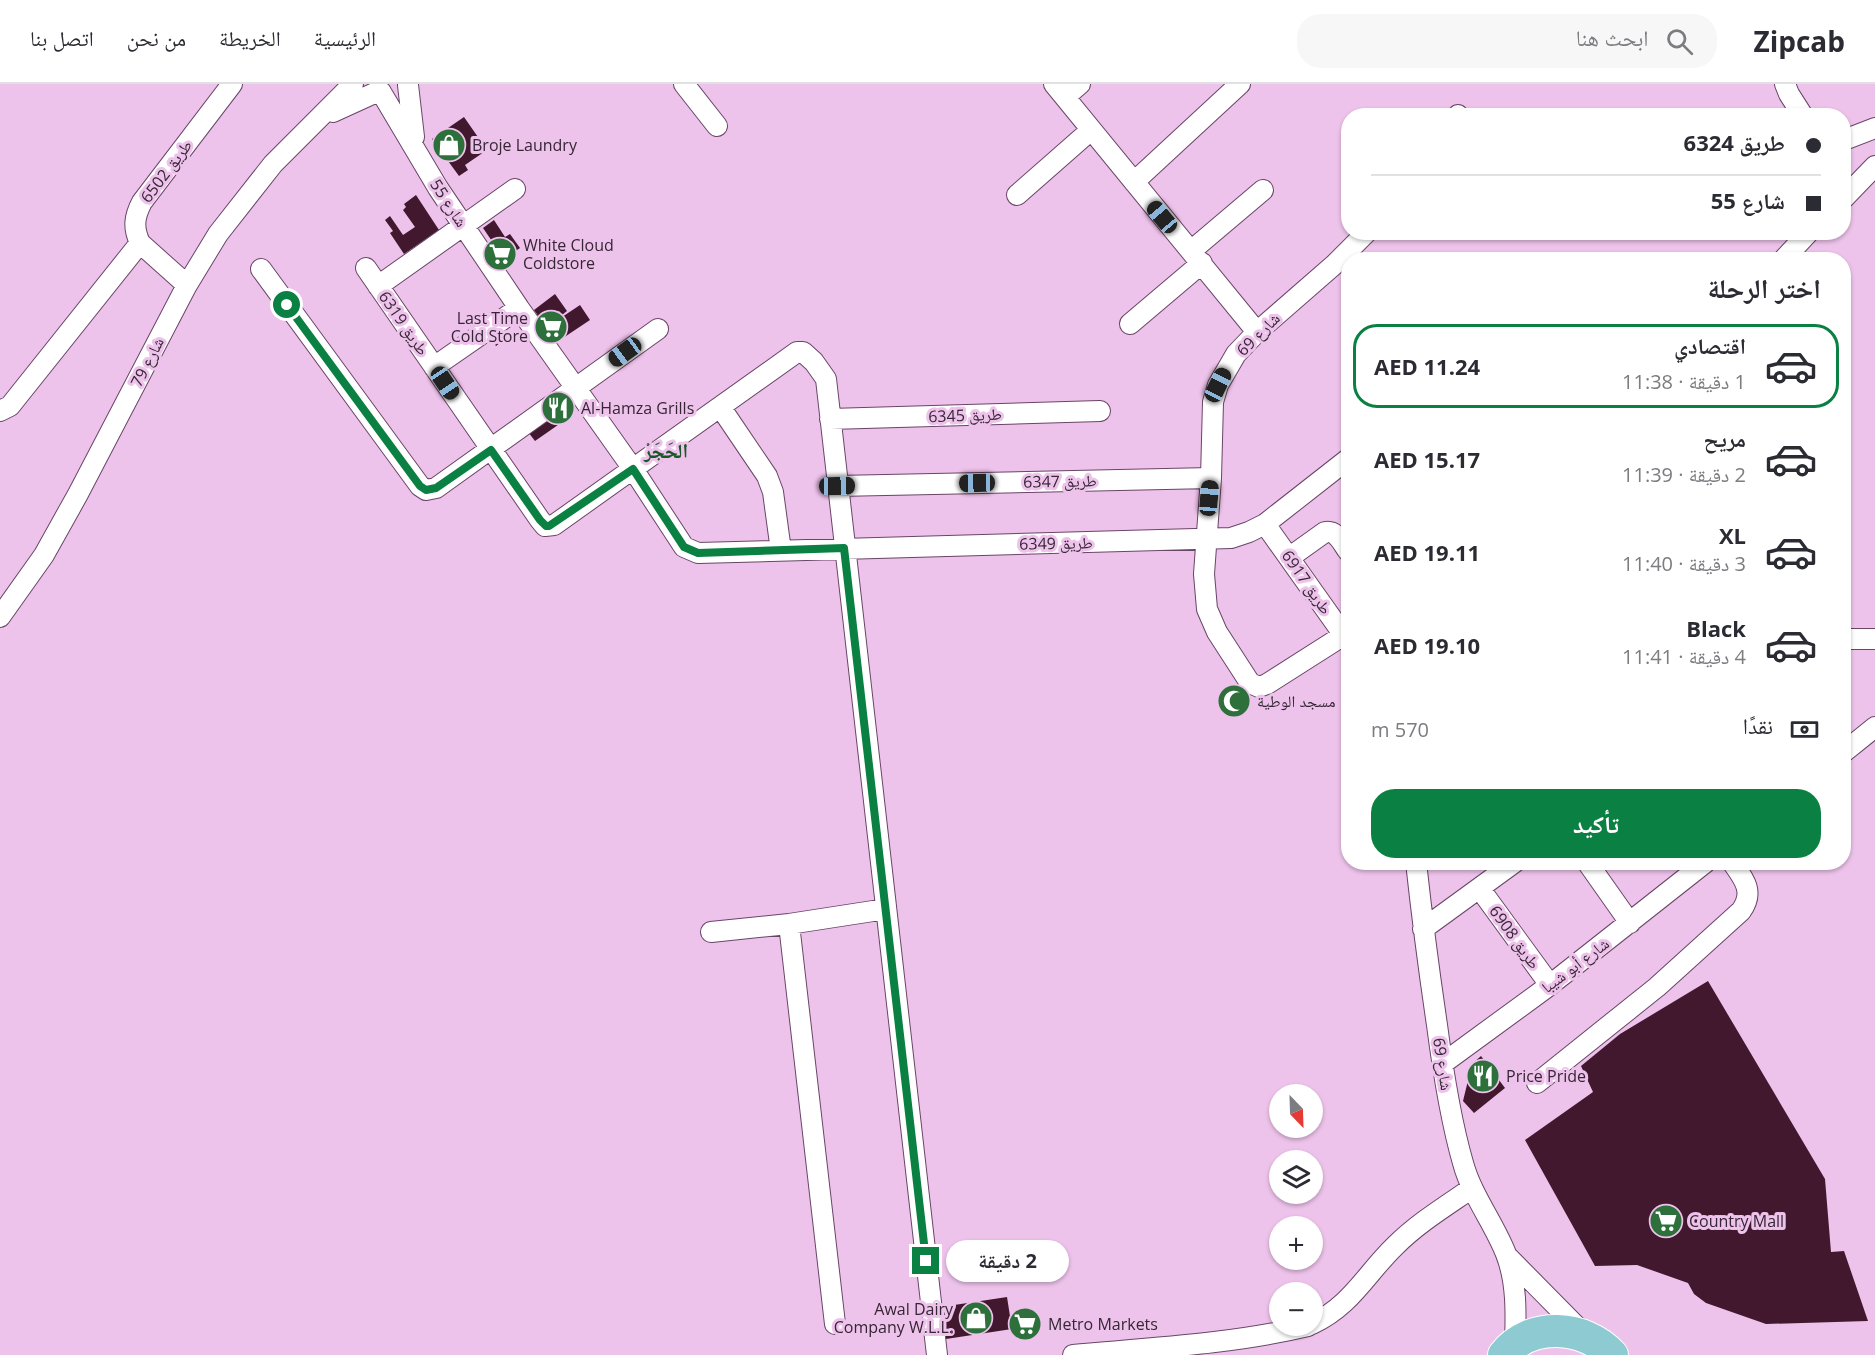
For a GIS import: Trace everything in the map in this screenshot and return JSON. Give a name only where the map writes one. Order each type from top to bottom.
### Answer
[{"type":"main road","points":[[1505,1351],[1538,1333],[1562,1330],[1587,1336],[1605,1347],[1612,1355]]},
{"type":"street","name":"طريق 6502","points":[[140,243],[136,233],[136,212],[232,84]]},
{"type":"street","name":"شارع 79","points":[[0,617],[44,555],[78,495],[186,285],[218,234],[247,194],[273,164],[353,84]]},
{"type":"street","points":[[684,84],[717,126]]},
{"type":"street","points":[[1080,84],[1059,90],[1257,332]]},
{"type":"street","points":[[1134,182],[1240,84]]},
{"type":"street","points":[[1785,84],[1798,108]]},
{"type":"street","name":"شارع 79","points":[[315,122],[377,89],[391,93],[400,91],[408,85]]},
{"type":"street","name":"شارع 55","points":[[408,85],[409,108],[418,154]]},
{"type":"street","name":"شارع 55","points":[[377,89],[519,308],[633,469],[679,541],[690,551],[698,553],[844,548]]},
{"type":"street","points":[[1851,137],[1875,128]]},
{"type":"street","points":[[1017,195],[1091,130]]},
{"type":"street","points":[[1851,191],[1875,166]]},
{"type":"street","points":[[378,286],[515,189]]},
{"type":"street","points":[[1130,324],[1263,190]]},
{"type":"street","name":"شارع 69","points":[[1347,252],[1359,240]]},
{"type":"street","points":[[1790,252],[1802,240]]},
{"type":"street","points":[[0,411],[10,406],[140,243],[186,285]]},
{"type":"street","name":"شارع 69","points":[[1341,258],[1257,332],[1236,354],[1218,385],[1214,402],[1204,574],[1207,609],[1217,632],[1254,686],[1263,687],[1341,641]]},
{"type":"street","name":"طريق 6319","points":[[366,268],[546,526],[554,525],[633,469]]},
{"type":"street","points":[[261,269],[422,489],[436,488],[658,329]]},
{"type":"street","points":[[434,367],[519,308]]},
{"type":"street","points":[[633,469],[801,351],[814,362],[826,379],[937,1355]]},
{"type":"street","points":[[721,408],[767,476],[774,492],[781,551]]},
{"type":"street","name":"طريق 6345","points":[[830,419],[1100,411]]},
{"type":"street","name":"طريق 6349","points":[[844,548],[1231,538],[1265,524],[1341,464]]},
{"type":"street","name":"طريق 6347","points":[[837,486],[1211,477]]},
{"type":"street","name":"طريق 6917","points":[[1265,524],[1341,631]]},
{"type":"street","points":[[1290,556],[1326,532],[1336,534],[1341,541]]},
{"type":"street","points":[[1851,639],[1875,639]]},
{"type":"street","points":[[1851,746],[1875,727]]},
{"type":"street","name":"شارع 69","points":[[1417,870],[1442,1064],[1453,1125],[1472,1188],[1506,1255],[1513,1284],[1516,1314],[1505,1351]]},
{"type":"street","points":[[1423,929],[1504,870]]},
{"type":"street","points":[[1593,870],[1630,923]]},
{"type":"street","name":"شارع أبو شيبا","points":[[1442,1064],[1550,985],[1696,870]]},
{"type":"street","points":[[1537,1083],[1657,987],[1741,911],[1748,891],[1738,870]]},
{"type":"street","name":"طريق 6908","points":[[1480,888],[1550,985]]},
{"type":"street","points":[[711,932],[789,924],[886,909]]},
{"type":"street","points":[[789,924],[835,1324]]},
{"type":"street","points":[[1323,1319],[1345,1304],[1407,1235],[1472,1188]]},
{"type":"street","name":"شارع 69","points":[[1506,1255],[1587,1336]]},
{"type":"street","points":[[1073,1355],[1195,1344],[1269,1334]]},
{"type":"building","points":[[464,117],[487,150],[465,165],[468,170],[459,176],[432,139]]},
{"type":"building","points":[[416,195],[439,230],[404,254],[390,233],[393,231],[385,220],[390,216],[403,235],[415,227],[403,210],[406,207],[404,204]]},
{"type":"building","points":[[494,220],[505,237],[510,234],[520,248],[499,262],[493,254],[498,250],[483,228]]},
{"type":"building","points":[[555,294],[567,311],[562,315],[559,311],[543,323],[534,310]]},
{"type":"building","points":[[580,305],[590,320],[557,342],[546,325],[549,323],[552,327],[559,321],[555,316],[559,313],[562,317]]},
{"type":"building","points":[[499,323],[509,336],[496,346],[486,333]]},
{"type":"building","points":[[558,405],[568,418],[535,441],[525,428]]},
{"type":"building","points":[[1708,981],[1825,1179],[1831,1252],[1844,1251],[1868,1321],[1766,1324],[1706,1303],[1694,1294],[1688,1283],[1637,1265],[1595,1266],[1525,1140],[1593,1092],[1581,1066],[1620,1034]]},
{"type":"building","name":"Price Pride","points":[[1481,1056],[1505,1088],[1474,1113],[1463,1101],[1472,1064]]},
{"type":"building","name":"Awal Dairy Company W.L.L.","points":[[1007,1297],[1012,1329],[946,1339],[941,1307]]},
{"type":"place","name":"Broje Laundry","points":[[449,145]]},
{"type":"place","name":"White Cloud Coldstore","points":[[500,254]]},
{"type":"place","name":"Last Time Cold Store","points":[[551,327]]},
{"type":"place","name":"Al-Hamza Grills","points":[[558,408]]},
{"type":"place","name":"مسجد الوطية","points":[[1234,701]]},
{"type":"place","name":"Price Pride","points":[[1483,1076]]},
{"type":"place","name":"Country Mall","points":[[1666,1221]]},
{"type":"place","name":"Awal Dairy Company W.L.L.","points":[[976,1318]]},
{"type":"place","name":"Metro Markets","points":[[1025,1324]]},
{"type":"district","name":"الحَجَرْ","points":[[666,450]]},
{"type":"route","points":[[287,305],[422,489],[436,488],[491,450],[542,524],[549,526],[554,525],[633,469],[679,541],[690,551],[698,553],[844,548],[926,1261]]}]
